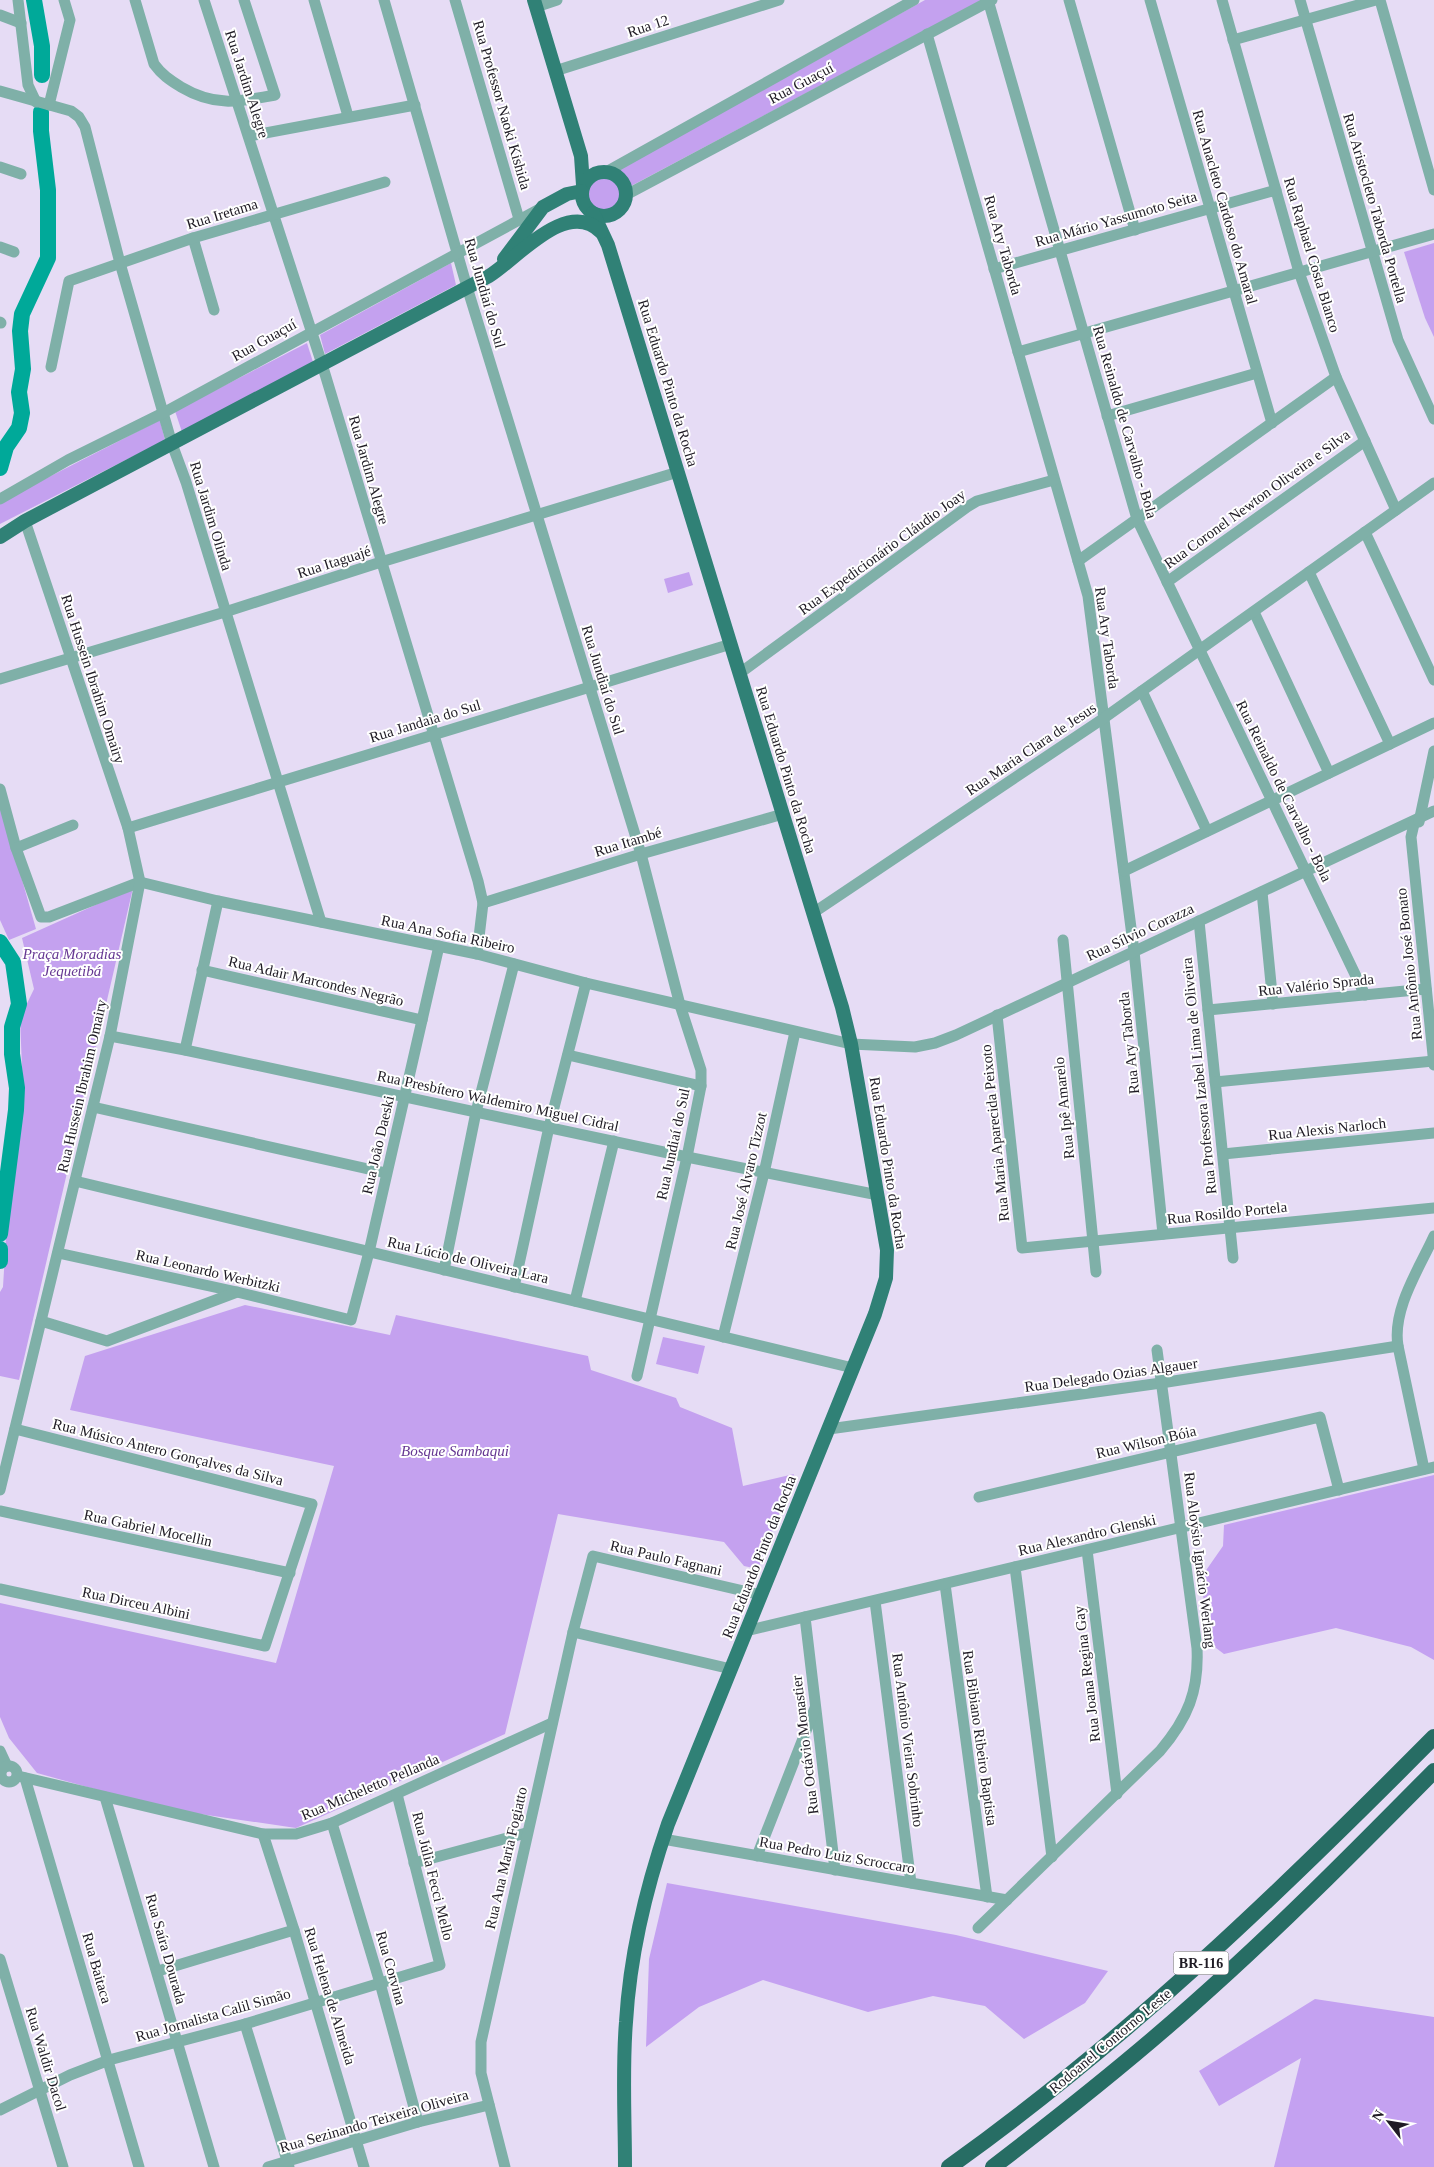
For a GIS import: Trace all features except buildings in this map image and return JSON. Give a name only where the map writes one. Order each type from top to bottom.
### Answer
[{"type":"highway","name":"Rodoanel Contorno Leste","points":[[949,2167],[1047,2094],[1174,1988],[1266,1903],[1434,1737]]},
{"type":"highway","name":"Rodoanel Contorno Leste","points":[[993,2167],[1090,2092],[1192,2006],[1313,1893],[1434,1772]]},
{"type":"main road","points":[[535,4],[580,156],[584,204],[591,211],[608,215],[615,213],[620,208],[626,195],[625,188],[618,177],[604,172],[580,156]]},
{"type":"main road","points":[[582,188],[591,176],[604,172]]},
{"type":"main road","name":"Rua Guaçuí","points":[[494,272],[543,207],[582,188]]},
{"type":"main road","points":[[540,236],[535,223],[543,207]]},
{"type":"main road","name":"Rua Guaçuí","points":[[0,532],[25,521],[172,444],[467,287],[494,272],[540,236],[566,223],[576,221],[591,211]]},
{"type":"main road","name":"Rua Eduardo Pinto da Rocha","points":[[591,211],[606,241],[842,1007],[851,1044],[887,1250],[886,1278],[879,1303],[663,1839],[636,1935],[628,1996],[624,2058],[625,2167]]},
{"type":"main road","name":"Rua Eduardo Pinto da Rocha","points":[[606,241],[615,213]]},
{"type":"main road","points":[[576,221],[593,226],[606,241]]},
{"type":"main road","name":"Rua Guaçuí","points":[[0,537],[25,521]]},
{"type":"street","points":[[18,0],[28,86],[36,102]]},
{"type":"street","points":[[0,91],[49,105],[70,20],[64,0]]},
{"type":"street","points":[[135,0],[154,64],[160,72],[168,79],[202,98],[214,101],[238,102],[275,95],[244,0]]},
{"type":"street","name":"Rua Jardim Alegre","points":[[204,0],[275,214],[322,364],[484,903],[477,954]]},
{"type":"street","points":[[314,0],[348,116]]},
{"type":"street","name":"Rua Jundiaí do Sul","points":[[384,0],[467,287],[640,854],[680,1005],[701,1070],[701,1086],[687,1157],[637,1376]]},
{"type":"street","name":"Rua Professor Naoki Kishida","points":[[455,0],[519,218]]},
{"type":"street","points":[[535,4],[557,0]]},
{"type":"street","name":"Rua 12","points":[[555,71],[779,0]]},
{"type":"street","name":"Rua Guaçuí","points":[[604,172],[914,0]]},
{"type":"street","points":[[1069,0],[1135,230]]},
{"type":"street","name":"Rua Anacleto Cardoso do Amaral","points":[[1150,0],[1272,423]]},
{"type":"street","name":"Rua Raphael Costa Blanco","points":[[1222,0],[1299,272],[1336,377],[1396,510]]},
{"type":"street","name":"Rua Aristocleto Taborda Portella","points":[[1300,0],[1371,252],[1398,340],[1434,419]]},
{"type":"street","points":[[1233,40],[1376,0]]},
{"type":"street","points":[[1380,0],[1434,190]]},
{"type":"street","name":"Rua Guaçuí","points":[[626,195],[990,1]]},
{"type":"street","name":"Rua Reinaldo de Carvalho - Bola","points":[[990,1],[1136,519],[1365,995]]},
{"type":"street","points":[[0,15],[21,23]]},
{"type":"street","name":"Rua Ary Taborda","points":[[928,34],[1088,596],[1134,952],[1163,1234]]},
{"type":"street","name":"Rua Jardim Olinda","points":[[49,105],[71,111],[79,117],[85,127],[120,263],[163,414],[321,922]]},
{"type":"street","points":[[249,136],[415,105]]},
{"type":"street","points":[[1422,148],[1434,145]]},
{"type":"street","points":[[0,167],[21,174]]},
{"type":"street","name":"Rua Iretama","points":[[51,367],[69,281],[193,238],[385,182]]},
{"type":"street","name":"Rua Mário Yassumoto Seita","points":[[994,269],[1276,190]]},
{"type":"street","name":"Rua Guaçuí","points":[[0,499],[68,460],[163,414],[519,218],[543,207]]},
{"type":"street","points":[[1018,352],[1434,234]]},
{"type":"street","points":[[193,238],[214,310]]},
{"type":"street","points":[[0,247],[14,252]]},
{"type":"street","points":[[1107,416],[1257,373]]},
{"type":"street","points":[[1078,561],[1336,377]]},
{"type":"street","name":"Rua Coronel Newton Oliveira e Silva","points":[[1167,582],[1365,441]]},
{"type":"street","name":"Rua Itaguajé","points":[[0,679],[226,612],[381,562],[538,516],[678,472]]},
{"type":"street","name":"Rua Expedicionário Cláudio Joay","points":[[740,673],[967,507],[977,502],[1054,480]]},
{"type":"street","name":"Rua Maria Clara de Jesus","points":[[813,913],[1104,718],[1434,483]]},
{"type":"street","name":"Rua Hussein Ibrahim Omairy","points":[[0,1490],[110,1036],[140,882],[128,828],[25,521]]},
{"type":"street","points":[[1365,532],[1434,680]]},
{"type":"street","points":[[1309,572],[1390,744]]},
{"type":"street","points":[[1254,612],[1329,773]]},
{"type":"street","name":"Rua Jandaia do Sul","points":[[128,828],[731,644]]},
{"type":"street","points":[[1142,691],[1208,831]]},
{"type":"street","points":[[1124,871],[1434,723]]},
{"type":"street","name":"Rua Antônio José Bonato","points":[[1434,750],[1420,818],[1414,860],[1434,1065]]},
{"type":"street","points":[[0,789],[16,848],[42,917],[140,882]]},
{"type":"street","name":"Rua Sílvio Corazza","points":[[851,1044],[904,1048],[925,1046],[946,1039],[1434,811]]},
{"type":"street","name":"Rua Itambé","points":[[484,903],[640,854],[783,814]]},
{"type":"street","points":[[16,848],[73,825]]},
{"type":"street","name":"Rua Ana Sofia Ribeiro","points":[[140,882],[218,901],[477,954],[586,983],[851,1044]]},
{"type":"street","points":[[1262,892],[1273,1004]]},
{"type":"street","points":[[185,1050],[218,901]]},
{"type":"street","name":"Rua Professora Izabel Lima de Oliveira","points":[[1199,921],[1233,1258]]},
{"type":"street","name":"Rua Ipê Amarelo","points":[[1062,940],[1096,1272]]},
{"type":"street","name":"Rua João Daeski","points":[[352,1320],[439,946]]},
{"type":"street","points":[[444,1270],[476,1112],[514,964]]},
{"type":"street","name":"Rua Adair Marcondes Negrão","points":[[202,970],[422,1020]]},
{"type":"street","points":[[514,1287],[549,1127],[586,983]]},
{"type":"street","name":"Rua Valério Sprada","points":[[1208,1010],[1426,989]]},
{"type":"street","name":"Rua Maria Aparecida Peixoto","points":[[997,1015],[1022,1248]]},
{"type":"street","name":"Rua José Álvaro Tizzot","points":[[723,1337],[764,1173],[795,1032]]},
{"type":"street","name":"Rua Presbítero Waldemiro Miguel Cidral","points":[[110,1036],[185,1050],[764,1173],[878,1195]]},
{"type":"street","points":[[568,1055],[701,1086]]},
{"type":"street","points":[[1215,1082],[1434,1061]]},
{"type":"street","points":[[93,1107],[386,1173]]},
{"type":"street","name":"Rua Alexis Narloch","points":[[1223,1154],[1434,1133]]},
{"type":"street","points":[[575,1301],[614,1141]]},
{"type":"street","name":"Rua Lúcio de Oliveira Lara","points":[[75,1181],[853,1368]]},
{"type":"street","name":"Rua Rosildo Portela","points":[[1022,1248],[1434,1208]]},
{"type":"street","points":[[1429,1468],[1398,1346],[1396,1325],[1399,1314],[1434,1236]]},
{"type":"street","name":"Rua Leonardo Werbitzki","points":[[58,1253],[237,1292],[352,1320]]},
{"type":"street","points":[[41,1322],[107,1341],[237,1292]]},
{"type":"street","name":"Rua Delegado Ozias Algauer","points":[[828,1429],[1162,1383],[1398,1346]]},
{"type":"street","name":"Rua Aloýsio Ignácio Werlang","points":[[978,1928],[1168,1742],[1183,1720],[1195,1691],[1197,1648],[1157,1350]]},
{"type":"street","name":"Rua Wilson Bóia","points":[[980,1498],[1320,1416],[1339,1490]]},
{"type":"street","name":"Rua Músico Antero Gonçalves da Silva","points":[[16,1429],[312,1504],[290,1573]]},
{"type":"street","name":"Rua Alexandro Glenski","points":[[746,1631],[1429,1468]]},
{"type":"street","name":"Rua Gabriel Mocellin","points":[[0,1511],[290,1573]]},
{"type":"street","name":"Rua Joana Regina Gay","points":[[1087,1550],[1117,1794]]},
{"type":"street","name":"Rua Paulo Fagnani","points":[[593,1556],[761,1595]]},
{"type":"street","name":"Rua Ana Maria Fogiatto","points":[[505,2167],[480,2062],[481,2042],[526,1834],[573,1632],[593,1556]]},
{"type":"street","points":[[1015,1567],[1052,1857]]},
{"type":"street","name":"Rua Dirceu Albini","points":[[0,1589],[265,1646],[290,1573]]},
{"type":"street","name":"Rua Bibiano Ribeiro Baptista","points":[[944,1584],[987,1897]]},
{"type":"street","name":"Rua Antônio Vieira Sobrinho","points":[[874,1601],[911,1883]]},
{"type":"street","name":"Rua Octávio Monastier","points":[[805,1617],[835,1870]]},
{"type":"street","points":[[573,1632],[731,1669]]},
{"type":"street","points":[[757,1856],[816,1706]]},
{"type":"street","name":"Rua Micheletto Pellanda","points":[[21,1777],[263,1834],[296,1834],[332,1823],[552,1723]]},
{"type":"street","points":[[0,1751],[8,1766],[15,1768],[21,1777],[3,1785],[1,1774],[3,1769],[8,1766]]},
{"type":"street","name":"Rua Baitaca","points":[[21,1777],[109,2060],[139,2167]]},
{"type":"street","name":"Rua Júlia Fecci Mello","points":[[397,1794],[440,1965]]},
{"type":"street","name":"Rua Saíra Dourada","points":[[105,1797],[158,1971],[176,2041],[214,2167]]},
{"type":"street","name":"Rua Corvina","points":[[332,1823],[380,1983],[418,2122]]},
{"type":"street","name":"Rua Helena de Almeida","points":[[263,1834],[316,2002],[364,2167]]},
{"type":"street","points":[[414,1863],[526,1834]]},
{"type":"street","name":"Rua Pedro Luiz Scroccaro","points":[[663,1839],[1007,1900]]},
{"type":"street","points":[[158,1971],[294,1930]]},
{"type":"street","name":"Rua Waldir Dacol","points":[[0,1959],[63,2167]]},
{"type":"street","name":"Rua Jornalista Calil Simão","points":[[0,2110],[70,2075],[109,2060],[245,2024],[440,1965]]},
{"type":"street","points":[[245,2024],[288,2164]]},
{"type":"street","name":"Rua Sezinando Teixeira Oliveira","points":[[268,2167],[288,2164],[418,2122],[489,2105]]},
{"type":"green space","points":[[925,0],[982,0],[631,186],[619,169]]},
{"type":"green space","points":[[604,174],[617,180],[623,193],[617,206],[604,212],[591,206],[585,193],[591,180]]},
{"type":"green space","points":[[1434,243],[1434,337],[1425,318],[1404,252]]},
{"type":"green space","points":[[451,263],[456,285],[325,354],[320,335]]},
{"type":"green space","points":[[307,343],[313,362],[182,432],[175,411]]},
{"type":"green space","points":[[160,420],[165,440],[0,524],[0,502]]},
{"type":"green space","points":[[689,572],[693,585],[668,593],[664,579]]},
{"type":"green space","points":[[0,809],[2,809],[36,929],[9,940],[0,920]]},
{"type":"green space","name":"Praça Moradias Jequetibá","points":[[133,888],[19,1380],[0,1376],[0,1292],[3,1287],[7,1220],[23,1092],[20,1018],[34,989],[22,938]]},
{"type":"green space","name":"Bosque Sambaqui","points":[[245,1305],[390,1335],[396,1315],[588,1356],[591,1370],[676,1398],[680,1407],[732,1428],[743,1486],[794,1474],[758,1569],[744,1566],[724,1542],[558,1514],[505,1734],[296,1828],[166,1809],[37,1773],[9,1738],[0,1717],[0,1603],[276,1663],[334,1466],[70,1410],[85,1356]]},
{"type":"green space","points":[[663,1337],[705,1346],[698,1374],[656,1364]]},
{"type":"shaded area","points":[[1434,1475],[1434,1660],[1411,1647],[1336,1628],[1224,1654],[1212,1645],[1200,1579],[1223,1546],[1224,1525]]},
{"type":"shaded area","points":[[667,1883],[956,1935],[1108,1971],[1085,2003],[1024,2039],[985,2006],[933,1996],[868,2012],[763,1980],[699,2007],[646,2047],[649,1959]]},
{"type":"shaded area","points":[[1315,1999],[1434,2017],[1434,2167],[1274,2167],[1301,2058],[1219,2106],[1199,2071]]},
{"type":"waterway","points":[[34,0],[42,46],[42,75]]},
{"type":"waterway","points":[[0,468],[6,447],[19,428],[22,413],[19,392],[23,369],[20,331],[22,314],[48,258],[48,190],[41,131],[41,112]]},
{"type":"waterway","points":[[0,942],[13,962],[19,1004],[12,1027],[12,1054],[17,1088],[16,1110],[0,1234]]},
{"type":"waterway","points":[[0,1249],[0,1261]]}]
